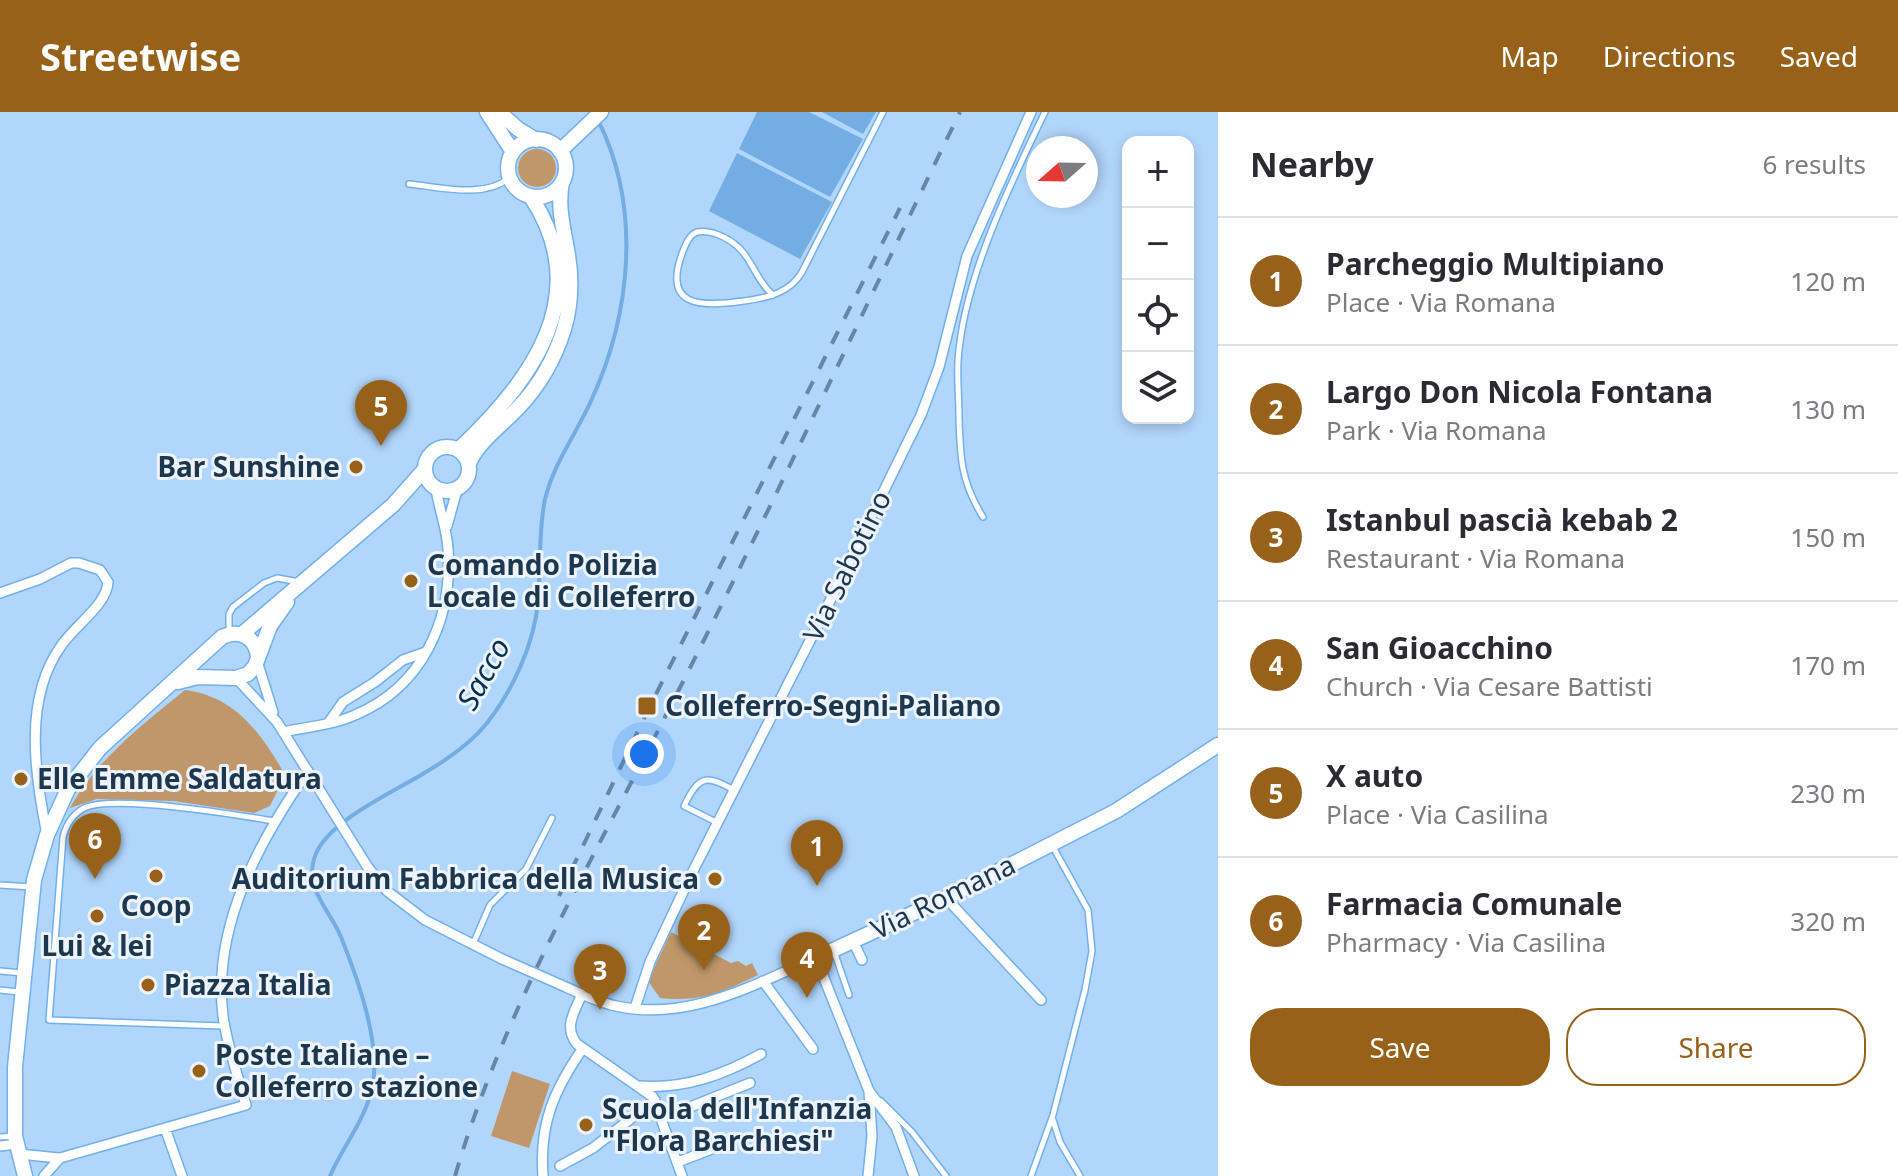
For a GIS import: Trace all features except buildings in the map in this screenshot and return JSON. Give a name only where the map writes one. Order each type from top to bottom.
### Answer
[{"type":"main road","points":[[487,112],[513,152]]},
{"type":"main road","points":[[425,469],[434,487],[443,491],[457,490],[466,481],[469,463],[481,445],[534,389],[563,333],[571,289],[559,208],[565,166],[560,151],[553,145],[536,140],[518,129],[499,112]]},
{"type":"main road","points":[[560,151],[601,112]]},
{"type":"main road","points":[[458,450],[515,389],[537,357],[549,330],[556,287],[555,255],[547,227],[531,197],[514,186],[509,178],[509,160],[513,152],[519,145],[536,140]]},
{"type":"main road","points":[[531,197],[549,195],[562,182]]},
{"type":"main road","points":[[25,1176],[13,1143],[15,1067],[33,887],[47,835],[68,789],[118,730],[222,637],[235,634],[393,505],[425,469],[426,462],[436,450],[443,447],[458,450],[469,463]]},
{"type":"main road","points":[[393,505],[434,487]]},
{"type":"main road","points":[[169,686],[192,678],[248,674],[274,620],[304,579]]},
{"type":"main road","points":[[235,634],[254,644],[257,659]]},
{"type":"main road","points":[[215,646],[215,664],[232,677]]},
{"type":"main road","name":"Via Romana","points":[[816,958],[946,898],[1126,805],[1218,745]]},
{"type":"street","name":"Via Sabotino","points":[[635,1008],[653,955],[925,407],[939,367],[967,256],[1031,112]]},
{"type":"street","points":[[283,732],[358,714],[396,691],[411,677],[441,618],[447,594],[449,553],[434,487]]},
{"type":"street","points":[[446,530],[457,490]]},
{"type":"street","points":[[0,593],[71,563],[100,570],[108,582],[104,597],[74,628],[55,655],[42,691],[36,764],[47,835]]},
{"type":"street","points":[[329,722],[343,702],[403,660],[426,652]]},
{"type":"street","points":[[257,659],[277,722]]},
{"type":"street","points":[[232,677],[277,722]]},
{"type":"street","name":"Via Romana","points":[[277,722],[360,857],[381,885],[399,902],[432,924],[559,984],[611,1005],[635,1008],[697,1006],[716,1001],[816,958]]},
{"type":"street","points":[[44,1176],[60,1158],[246,1105],[225,1026],[223,982],[232,920],[274,821],[308,771]]},
{"type":"street","points":[[946,898],[1041,1000]]},
{"type":"street","points":[[853,941],[862,960]]},
{"type":"street","points":[[816,958],[869,1091],[898,1132],[914,1176]]},
{"type":"street","points":[[763,981],[813,1049]]},
{"type":"street","points":[[582,994],[569,1027],[574,1041],[641,1086],[655,1100],[682,1176]]},
{"type":"street","points":[[543,1176],[543,1146],[550,1107],[562,1078],[583,1048]]},
{"type":"street","points":[[641,1086],[684,1086],[761,1054]]},
{"type":"street","points":[[663,1118],[750,1083]]},
{"type":"street","points":[[868,1176],[872,1136],[869,1091]]},
{"type":"street","points":[[560,1166],[593,1148],[655,1100]]},
{"type":"street","points":[[165,1128],[182,1176]]},
{"type":"street","points":[[0,1146],[13,1143],[60,1158]]},
{"type":"street","points":[[678,1162],[717,1147]]},
{"type":"lane","points":[[773,295],[759,282],[745,255],[735,244],[703,232],[690,237],[676,273],[677,286],[683,296],[696,302],[715,304],[773,295],[788,289],[799,278],[883,112]]},
{"type":"lane","points":[[983,517],[968,490],[961,464],[960,344],[979,264],[1045,112]]},
{"type":"lane","points":[[409,184],[484,189],[498,186],[509,178]]},
{"type":"lane","points":[[235,634],[230,611],[264,583],[277,578],[304,579]]},
{"type":"lane","points":[[718,823],[684,806],[688,797],[695,785],[709,779],[735,791]]},
{"type":"lane","points":[[225,1026],[49,1020],[63,837],[76,813],[102,804],[171,807],[274,821]]},
{"type":"lane","points":[[473,945],[490,905],[526,869],[552,818]]},
{"type":"lane","points":[[1031,1176],[1053,1115],[1085,990],[1092,942],[1088,910],[1052,844]]},
{"type":"lane","points":[[0,885],[33,887]]},
{"type":"lane","points":[[833,950],[849,995]]},
{"type":"lane","points":[[0,971],[25,973]]},
{"type":"lane","points":[[0,990],[23,992]]},
{"type":"lane","points":[[869,1091],[906,1125],[946,1176]]},
{"type":"lane","points":[[1053,1115],[1060,1142],[1080,1176]]},
{"type":"shaded area","points":[[537,149],[550,155],[556,168],[550,181],[537,187],[524,181],[518,168],[524,155]]},
{"type":"shaded area","points":[[185,690],[203,694],[233,709],[267,745],[285,775],[270,806],[254,813],[174,801],[97,799],[70,808],[107,758]]},
{"type":"shaded area","points":[[671,932],[731,963],[738,961],[746,966],[752,963],[758,975],[711,995],[689,999],[660,998],[648,981]]},
{"type":"shaded area","points":[[512,1071],[550,1084],[529,1148],[491,1136]]},
{"type":"water","points":[[757,112],[809,112],[863,139],[830,197],[739,149]]},
{"type":"water","points":[[822,112],[876,112],[863,134]]},
{"type":"water","points":[[737,153],[832,202],[800,259],[709,211]]},
{"type":"waterway","name":"Sacco","points":[[330,1176],[366,1107],[374,1066],[370,1028],[360,989],[341,937],[316,890],[312,870],[314,859],[320,845],[346,820],[443,762],[474,737],[505,696],[521,666],[536,618],[545,499],[554,473],[605,368],[622,297],[626,225],[612,154],[598,120]]},
{"type":"railway","points":[[455,1176],[497,1056],[550,941],[741,565],[960,112]]},
{"type":"railway","points":[[559,896],[649,708],[900,208]]},
{"type":"place","name":"X auto","points":[[381,446]]},
{"type":"place","name":"Bar Sunshine","points":[[356,467]]},
{"type":"place","name":"Comando Polizia Locale di Colleferro","points":[[411,581]]},
{"type":"place","name":"Colleferro-Segni-Paliano","points":[[647,706]]},
{"type":"place","name":"Elle Emme Saldatura","points":[[21,779]]},
{"type":"place","name":"Coop","points":[[156,876]]},
{"type":"place","name":"Farmacia Comunale","points":[[95,879]]},
{"type":"place","name":"Auditorium Fabbrica della Musica","points":[[715,879]]},
{"type":"place","name":"Parcheggio Multipiano","points":[[817,886]]},
{"type":"place","name":"Lui & lei","points":[[97,916]]},
{"type":"place","name":"Largo Don Nicola Fontana","points":[[704,970]]},
{"type":"place","name":"Piazza Italia","points":[[148,985]]},
{"type":"place","name":"San Gioacchino","points":[[807,998]]},
{"type":"place","name":"Istanbul pascià kebab 2","points":[[600,1010]]},
{"type":"place","name":"Poste Italiane – Colleferro stazione","points":[[199,1071]]},
{"type":"place","name":"Scuola dell'Infanzia \"Flora Barchiesi\"","points":[[586,1125]]}]
